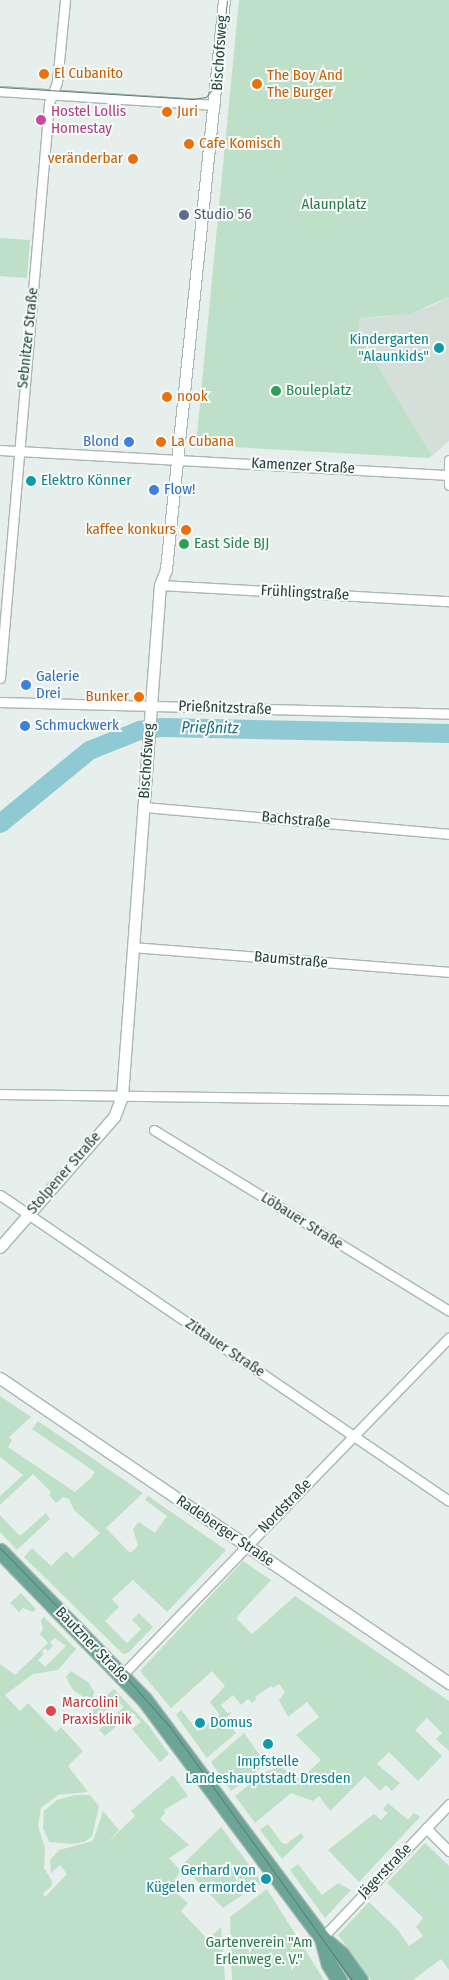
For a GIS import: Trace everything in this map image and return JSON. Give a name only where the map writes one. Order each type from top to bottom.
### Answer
[{"type":"main road","name":"Bautzner Straße","points":[[0,1551],[122,1675],[169,1729],[322,1938],[341,1954],[360,1980]]},
{"type":"main road","name":"Bautzner Straße","points":[[322,1938],[329,1964],[339,1980]]},
{"type":"street","name":"Sebnitzer Straße","points":[[0,678],[17,451],[43,174],[52,94],[57,82],[65,0]]},
{"type":"street","name":"Bischofsweg","points":[[122,1096],[160,584],[166,569],[178,460],[205,174],[215,106],[224,0]]},
{"type":"street","points":[[0,91],[215,106]]},
{"type":"street","name":"Kamenzer Straße","points":[[0,450],[448,475]]},
{"type":"street","points":[[449,460],[449,485]]},
{"type":"street","name":"Frühlingstraße","points":[[160,584],[449,600]]},
{"type":"street","name":"Prießnitzstraße","points":[[0,702],[449,714]]},
{"type":"street","name":"Bachstraße","points":[[143,807],[449,834]]},
{"type":"street","name":"Baumstraße","points":[[133,948],[449,972]]},
{"type":"street","points":[[0,1094],[449,1100]]},
{"type":"street","name":"Stolpener Straße","points":[[0,1247],[114,1117],[122,1096]]},
{"type":"street","name":"Löbauer Straße","points":[[154,1130],[449,1311]]},
{"type":"street","name":"Zittauer Straße","points":[[0,1195],[449,1501]]},
{"type":"street","name":"Nordstraße","points":[[122,1675],[449,1337]]},
{"type":"street","name":"Radeberger Straße","points":[[0,1378],[449,1684]]},
{"type":"street","name":"Jägerstraße","points":[[322,1938],[449,1804]]},
{"type":"street","points":[[426,1828],[449,1851]]},
{"type":"shaded area","points":[[449,297],[449,441],[432,456],[358,333],[360,318],[384,317],[429,307]]},
{"type":"green space","name":"Alaunplatz","points":[[239,0],[449,0],[449,297],[409,314],[360,318],[358,333],[432,456],[429,458],[196,445]]},
{"type":"green space","points":[[0,238],[30,240],[27,278],[0,276]]},
{"type":"green space","points":[[0,1396],[31,1417],[9,1437],[12,1440],[8,1447],[75,1492],[95,1472],[32,1429],[38,1421],[143,1493],[106,1528],[130,1553],[138,1546],[133,1529],[139,1522],[155,1533],[167,1516],[145,1500],[148,1496],[226,1550],[167,1612],[133,1580],[112,1599],[119,1607],[105,1621],[127,1643],[141,1629],[132,1620],[139,1613],[153,1627],[128,1653],[123,1654],[24,1557],[32,1548],[51,1566],[66,1551],[73,1558],[100,1533],[74,1510],[69,1499],[63,1497],[56,1503],[49,1495],[51,1492],[33,1474],[0,1505],[0,1496],[23,1475],[0,1457]]},
{"type":"green space","points":[[46,1513],[50,1519],[17,1550],[0,1532],[0,1515],[20,1536]]},
{"type":"green space","points":[[243,1561],[271,1580],[236,1618],[252,1634],[295,1596],[449,1701],[449,1751],[436,1739],[442,1733],[427,1718],[415,1730],[442,1756],[418,1781],[389,1752],[377,1764],[400,1783],[392,1791],[386,1785],[380,1791],[365,1776],[330,1811],[319,1796],[313,1801],[291,1793],[255,1823],[235,1796],[267,1771],[281,1767],[300,1780],[321,1760],[296,1735],[319,1717],[307,1702],[288,1717],[279,1700],[285,1692],[279,1684],[273,1688],[271,1686],[255,1697],[256,1700],[252,1703],[248,1699],[241,1705],[233,1695],[221,1705],[227,1713],[232,1712],[225,1719],[236,1733],[207,1758],[176,1715],[181,1710],[198,1731],[220,1715],[210,1702],[225,1686],[212,1671],[171,1708],[140,1671]]},
{"type":"green space","points":[[21,1593],[36,1609],[33,1612],[23,1608],[19,1612],[10,1603]]},
{"type":"green space","points":[[44,1617],[76,1649],[58,1670],[33,1674],[5,1695],[20,1711],[28,1703],[56,1732],[61,1727],[83,1751],[68,1766],[88,1792],[58,1795],[41,1808],[38,1826],[45,1848],[44,1868],[52,1881],[52,1885],[43,1894],[45,1897],[67,1874],[60,1865],[51,1873],[50,1860],[59,1850],[93,1841],[103,1811],[119,1830],[107,1843],[135,1816],[131,1811],[173,1775],[188,1796],[164,1810],[165,1813],[160,1819],[189,1845],[169,1858],[180,1870],[172,1889],[188,1903],[181,1911],[208,1940],[221,1927],[225,1980],[0,1980],[0,1664],[15,1675],[48,1643],[40,1634],[43,1630],[41,1620]],"holes":[[[55,1638],[66,1646],[45,1667],[38,1660],[44,1654],[42,1651],[45,1648],[48,1651],[53,1646],[50,1642]]]},
{"type":"green space","points":[[71,1671],[88,1682],[94,1691],[93,1698],[85,1698],[73,1690],[66,1677]]},
{"type":"green space","points":[[114,1689],[149,1726],[169,1754],[160,1762],[132,1729],[141,1722],[132,1712],[105,1736],[99,1730],[124,1707],[117,1700],[96,1720],[93,1719],[93,1707]]},
{"type":"green space","points":[[244,1733],[266,1764],[231,1791],[211,1762]]},
{"type":"green space","points":[[75,1795],[90,1795],[99,1806],[92,1836],[84,1842],[72,1844],[49,1842],[43,1828],[44,1811],[57,1800]]},
{"type":"green space","points":[[388,1803],[408,1820],[414,1813],[420,1817],[359,1882],[328,1850],[374,1814],[381,1820],[388,1813],[383,1809]]},
{"type":"green space","points":[[268,1824],[282,1843],[286,1844],[301,1833],[304,1837],[282,1859],[260,1830]]},
{"type":"green space","points":[[221,1827],[262,1882],[223,1908],[182,1865]]},
{"type":"green space","points":[[425,1843],[449,1866],[449,1970],[441,1959],[413,1980],[371,1980],[338,1935],[369,1902],[398,1930],[409,1946],[423,1936],[416,1927],[423,1918],[387,1883]]},
{"type":"green space","points":[[298,1864],[322,1895],[338,1883],[351,1890],[325,1918],[290,1870]]},
{"type":"green space","name":"Gartenverein \"Am Erlenweg e. V.\"","points":[[267,1889],[324,1980],[232,1980],[230,1917]]},
{"type":"waterway","name":"Prießnitz","points":[[0,823],[89,750],[139,730],[161,727],[449,733]]},
{"type":"tram line","points":[[0,87],[193,99],[206,97],[218,82],[227,0]]},
{"type":"tram line","points":[[0,1548],[123,1674],[170,1727],[352,1980]]},
{"type":"place","name":"El Cubanito","points":[[44,74]]},
{"type":"place","name":"The Boy And The Burger","points":[[257,84]]},
{"type":"place","name":"Juri","points":[[167,112]]},
{"type":"place","name":"Hostel Lollis Homestay","points":[[41,120]]},
{"type":"place","name":"Cafe Komisch","points":[[189,144]]},
{"type":"place","name":"veränderbar","points":[[133,159]]},
{"type":"place","name":"Studio 56","points":[[184,215]]},
{"type":"place","name":"Kindergarten \"Alaunkids\"","points":[[439,348]]},
{"type":"place","name":"Bouleplatz","points":[[276,391]]},
{"type":"place","name":"nook","points":[[167,397]]},
{"type":"place","name":"Blond","points":[[129,442]]},
{"type":"place","name":"La Cubana","points":[[161,442]]},
{"type":"place","name":"Elektro Könner","points":[[31,481]]},
{"type":"place","name":"Flow!","points":[[154,490]]},
{"type":"place","name":"kaffee konkurs","points":[[186,530]]},
{"type":"place","name":"East Side BJJ","points":[[184,544]]},
{"type":"place","name":"Galerie Drei","points":[[26,685]]},
{"type":"place","name":"Bunker","points":[[139,697]]},
{"type":"place","name":"Schmuckwerk","points":[[25,726]]},
{"type":"place","name":"Marcolini Praxisklinik","points":[[51,1711]]},
{"type":"place","name":"Domus","points":[[200,1723]]},
{"type":"place","name":"Impfstelle Landeshauptstadt Dresden","points":[[268,1744]]},
{"type":"place","name":"Gerhard von Kügelen ermordet","points":[[266,1879]]}]
